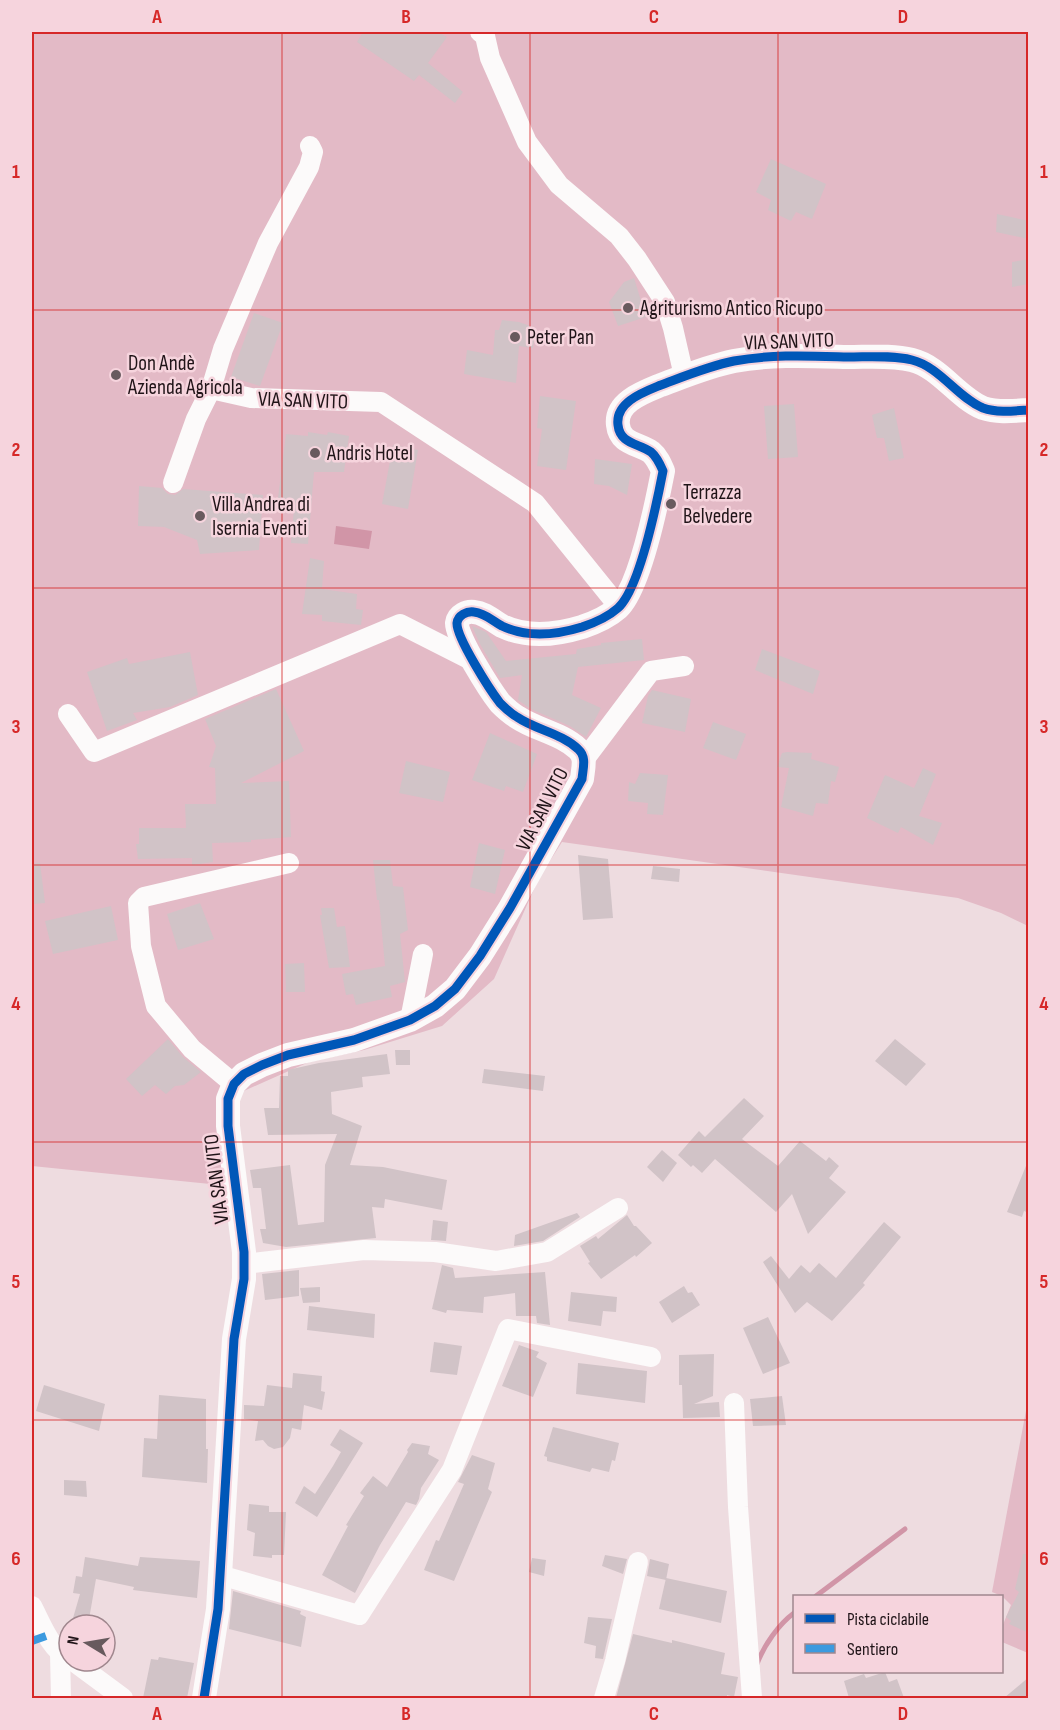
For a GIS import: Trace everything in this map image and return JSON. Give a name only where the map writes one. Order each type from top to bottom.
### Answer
[{"type":"street","points":[[480,32],[485,36],[490,58],[526,142],[559,185],[619,236],[665,302],[684,376]]},
{"type":"street","points":[[173,483],[196,419],[211,390],[224,349],[268,243],[309,167],[313,152],[310,146]]},
{"type":"street","name":"VIA SAN VITO","points":[[204,1698],[218,1609],[234,1339],[244,1279],[228,1126],[228,1099],[234,1084],[244,1074],[288,1055],[354,1040],[410,1020],[435,1006],[456,989],[480,957],[510,908],[582,778],[584,760],[579,749],[518,718],[502,705],[473,661],[457,623],[460,617],[466,612],[486,615],[516,632],[555,633],[583,627],[619,607],[632,586],[647,541],[663,471],[651,452],[627,442],[619,433],[618,422],[621,409],[643,392],[699,370],[735,360],[788,356],[896,358],[926,365],[984,408],[996,411],[1029,410]]},
{"type":"street","name":"VIA SAN VITO","points":[[211,390],[251,398],[381,402],[535,502],[619,607]]},
{"type":"street","points":[[68,714],[94,752],[400,624],[473,661]]},
{"type":"street","points":[[584,760],[651,671],[684,666]]},
{"type":"street","points":[[234,1084],[192,1049],[156,1006],[141,946],[138,903],[144,897],[289,863]]},
{"type":"street","points":[[410,1020],[423,954]]},
{"type":"street","points":[[244,1264],[364,1250],[435,1252],[496,1261],[546,1251],[618,1208]]},
{"type":"street","points":[[220,1575],[359,1615],[452,1470],[508,1329],[651,1357]]},
{"type":"street","points":[[734,1403],[738,1507],[752,1694]]},
{"type":"street","points":[[604,1698],[638,1562]]},
{"type":"street","points":[[32,1606],[46,1636],[57,1648]]},
{"type":"street","points":[[61,1698],[65,1673]]},
{"type":"street","points":[[88,1673],[123,1698]]},
{"type":"shaded area","points":[[32,32],[1028,32],[1028,926],[1001,913],[958,898],[562,842],[539,878],[494,979],[442,1026],[364,1050],[309,1062],[237,1094],[230,1186],[32,1166]]},
{"type":"shaded area","points":[[336,526],[372,531],[369,549],[334,544]]},
{"type":"shaded area","points":[[1028,1400],[1028,1653],[1003,1642],[1003,1625],[1011,1605],[1003,1595],[992,1592]]},
{"type":"building","points":[[363,32],[438,32],[447,37],[428,63],[463,92],[455,103],[419,75],[414,81],[357,42]]},
{"type":"building","points":[[771,159],[826,184],[812,219],[796,212],[791,221],[768,210],[771,200],[756,192]]},
{"type":"building","points":[[997,214],[1029,221],[1029,239],[996,232]]},
{"type":"building","points":[[1029,259],[1029,284],[1012,287],[1012,262]]},
{"type":"building","points":[[634,278],[646,317],[618,326],[609,302],[624,282]]},
{"type":"building","points":[[254,313],[283,323],[260,386],[231,377]]},
{"type":"building","points":[[502,320],[519,322],[536,328],[533,348],[519,346],[516,383],[464,374],[467,350],[493,355],[495,330],[499,330]]},
{"type":"building","points":[[540,396],[576,401],[566,470],[537,466],[542,429],[537,428]]},
{"type":"building","points":[[794,404],[798,457],[768,459],[764,406]]},
{"type":"building","points":[[894,408],[904,458],[889,461],[884,438],[877,438],[872,415]]},
{"type":"building","points":[[308,432],[327,435],[328,432],[349,436],[344,472],[314,472],[308,544],[291,543],[294,508],[277,506],[286,434],[308,436]]},
{"type":"building","points":[[393,445],[418,450],[408,509],[382,504]]},
{"type":"building","points":[[595,459],[632,464],[627,495],[609,486],[594,484]]},
{"type":"building","name":"Villa Andrea di Isernia Eventi","points":[[139,486],[162,488],[168,494],[175,495],[183,489],[263,495],[259,550],[200,554],[197,540],[164,527],[138,526]]},
{"type":"building","points":[[310,558],[324,561],[322,589],[357,594],[356,609],[363,610],[361,625],[322,621],[322,615],[302,614]]},
{"type":"building","points":[[472,626],[486,632],[506,661],[576,654],[577,649],[601,645],[601,643],[642,639],[644,660],[578,667],[572,695],[601,708],[586,737],[570,726],[531,709],[518,700],[522,675],[500,678]]},
{"type":"building","points":[[762,649],[820,671],[813,694],[755,670]]},
{"type":"building","points":[[190,652],[198,695],[170,707],[133,713],[137,720],[107,731],[87,672],[127,658],[129,664]]},
{"type":"building","points":[[276,689],[304,751],[241,783],[289,781],[291,837],[251,840],[251,842],[212,843],[213,862],[192,865],[192,858],[138,859],[136,844],[139,844],[139,828],[186,828],[185,804],[216,804],[215,768],[209,767],[216,746],[205,719]]},
{"type":"building","points":[[652,690],[691,699],[685,732],[642,723],[648,696]]},
{"type":"building","points":[[713,722],[746,734],[736,760],[703,748]]},
{"type":"building","points":[[490,733],[537,754],[523,792],[506,786],[504,791],[472,780]]},
{"type":"building","points":[[782,753],[812,753],[811,759],[839,767],[835,782],[831,781],[828,804],[816,803],[813,816],[781,807],[789,768],[777,767]]},
{"type":"building","points":[[406,761],[450,772],[443,802],[399,793]]},
{"type":"building","points":[[923,768],[936,774],[919,816],[942,823],[933,845],[901,827],[898,833],[867,818],[885,775],[914,788]]},
{"type":"building","points":[[640,773],[668,775],[663,815],[647,814],[648,803],[628,801],[629,782],[635,784]]},
{"type":"building","points":[[479,843],[505,850],[495,894],[470,887]]},
{"type":"building","points":[[578,855],[608,859],[613,918],[583,920]]},
{"type":"building","points":[[373,860],[390,860],[393,886],[403,887],[408,930],[400,934],[405,982],[390,986],[392,997],[356,1005],[353,994],[346,995],[342,974],[385,966]]},
{"type":"building","points":[[40,863],[45,903],[33,904],[32,864]]},
{"type":"building","points":[[653,866],[680,869],[679,882],[651,879]]},
{"type":"building","points":[[200,903],[214,939],[178,950],[167,914]]},
{"type":"building","points":[[111,906],[118,940],[53,954],[45,921]]},
{"type":"building","points":[[321,908],[334,908],[337,927],[345,926],[350,967],[329,968],[320,915],[322,915]]},
{"type":"building","points":[[304,963],[305,992],[286,992],[285,964]]},
{"type":"building","points":[[168,1039],[183,1057],[201,1072],[184,1085],[175,1086],[166,1094],[155,1085],[142,1096],[126,1079]]},
{"type":"building","points":[[895,1039],[926,1064],[906,1086],[875,1061]]},
{"type":"building","points":[[395,1050],[410,1050],[410,1065],[396,1065]]},
{"type":"building","points":[[387,1054],[390,1074],[362,1077],[363,1087],[331,1092],[332,1114],[362,1126],[350,1165],[383,1167],[447,1180],[442,1210],[385,1199],[384,1208],[372,1207],[376,1238],[286,1247],[263,1243],[260,1229],[266,1229],[261,1188],[253,1188],[250,1170],[290,1165],[298,1225],[324,1222],[325,1165],[337,1134],[268,1135],[264,1108],[279,1108],[280,1076],[288,1076],[288,1070],[319,1063]]},
{"type":"building","points":[[484,1069],[545,1076],[543,1091],[482,1083]]},
{"type":"building","points":[[744,1098],[764,1116],[742,1139],[778,1166],[800,1141],[826,1161],[829,1157],[839,1166],[829,1178],[846,1192],[808,1234],[792,1194],[776,1212],[715,1159],[702,1173],[678,1155],[699,1131],[705,1137]]},
{"type":"building","points":[[662,1150],[677,1163],[663,1182],[647,1167]]},
{"type":"building","points":[[1028,1161],[1029,1213],[1024,1211],[1022,1217],[1007,1212]]},
{"type":"building","points":[[577,1213],[580,1217],[543,1241],[514,1246],[515,1235]]},
{"type":"building","points":[[627,1215],[634,1226],[652,1243],[636,1257],[635,1255],[601,1279],[588,1263],[590,1262],[580,1246],[596,1236],[598,1239]]},
{"type":"building","points":[[433,1220],[448,1222],[446,1241],[431,1240]]},
{"type":"building","points":[[884,1222],[901,1237],[863,1283],[865,1285],[832,1321],[807,1302],[795,1313],[763,1262],[771,1256],[789,1279],[801,1265],[810,1273],[819,1263],[836,1278]]},
{"type":"building","points":[[442,1265],[453,1268],[455,1278],[545,1272],[550,1325],[537,1323],[536,1316],[516,1316],[515,1293],[484,1297],[483,1313],[447,1310],[446,1313],[432,1309]]},
{"type":"building","points":[[299,1270],[299,1296],[265,1300],[262,1274]]},
{"type":"building","points":[[684,1286],[688,1293],[692,1292],[700,1305],[672,1323],[659,1302]]},
{"type":"building","points":[[320,1287],[320,1302],[303,1303],[300,1288]]},
{"type":"building","points":[[571,1292],[617,1297],[616,1312],[603,1311],[601,1326],[568,1321]]},
{"type":"building","points":[[309,1306],[375,1314],[374,1338],[307,1330]]},
{"type":"building","points":[[768,1317],[790,1363],[763,1374],[743,1328]]},
{"type":"building","points":[[434,1342],[462,1346],[457,1375],[430,1372]]},
{"type":"building","points":[[519,1345],[539,1352],[536,1357],[547,1363],[533,1397],[502,1386]]},
{"type":"building","points":[[714,1354],[713,1396],[694,1404],[719,1402],[720,1417],[683,1418],[682,1385],[679,1385],[679,1355]]},
{"type":"building","points":[[578,1363],[647,1371],[645,1403],[576,1394]]},
{"type":"building","points":[[293,1373],[322,1376],[321,1391],[325,1392],[322,1410],[304,1405],[301,1430],[292,1428],[290,1438],[283,1447],[274,1449],[263,1440],[255,1441],[258,1421],[244,1419],[244,1405],[264,1406],[267,1385],[292,1388]]},
{"type":"building","points":[[44,1385],[105,1404],[99,1431],[36,1411]]},
{"type":"building","points":[[159,1395],[206,1399],[207,1483],[142,1477],[144,1438],[157,1439]]},
{"type":"building","points":[[782,1396],[786,1425],[753,1426],[750,1399]]},
{"type":"building","points":[[553,1427],[619,1443],[615,1461],[612,1460],[609,1472],[592,1468],[590,1472],[547,1461],[547,1457],[544,1456]]},
{"type":"building","points":[[340,1429],[363,1443],[317,1517],[295,1503],[304,1486],[315,1494],[333,1466],[341,1452],[330,1445]]},
{"type":"building","points":[[412,1443],[430,1446],[428,1454],[439,1460],[421,1488],[416,1505],[406,1502],[355,1593],[322,1575],[348,1526],[346,1525],[364,1496],[360,1493],[373,1476],[387,1487]]},
{"type":"building","points":[[472,1455],[495,1463],[488,1489],[492,1492],[454,1581],[424,1570],[464,1484],[458,1482]]},
{"type":"building","points":[[64,1480],[86,1481],[87,1497],[64,1495]]},
{"type":"building","points":[[249,1504],[269,1506],[269,1512],[286,1512],[284,1555],[272,1555],[272,1558],[253,1556],[255,1533],[247,1530]]},
{"type":"building","points":[[1023,1554],[1029,1554],[1029,1633],[1009,1624],[1011,1621],[1006,1617],[1019,1592],[1015,1589]]},
{"type":"building","points":[[605,1555],[627,1559],[623,1574],[602,1566]]},
{"type":"building","points":[[85,1557],[138,1566],[140,1557],[200,1561],[197,1598],[133,1590],[134,1587],[96,1579],[90,1613],[74,1613],[80,1594],[73,1593],[76,1576],[82,1577]]},
{"type":"building","points":[[532,1558],[546,1560],[544,1576],[529,1572]]},
{"type":"building","points":[[650,1559],[669,1564],[666,1580],[647,1576]]},
{"type":"building","points":[[666,1578],[727,1591],[721,1623],[659,1609]]},
{"type":"building","points":[[233,1591],[301,1611],[300,1614],[306,1617],[301,1647],[229,1629]]},
{"type":"building","points":[[588,1617],[612,1619],[603,1659],[595,1658],[596,1646],[584,1643]]},
{"type":"building","points":[[633,1634],[672,1643],[672,1640],[725,1653],[721,1674],[738,1677],[734,1697],[727,1695],[727,1698],[616,1698]]},
{"type":"building","points":[[159,1657],[194,1663],[187,1698],[143,1698],[151,1659],[158,1660]]},
{"type":"building","points":[[885,1673],[889,1682],[897,1679],[904,1698],[849,1698],[844,1681],[864,1674],[866,1678]]},
{"type":"building","points":[[1029,1677],[1029,1698],[1004,1698]]},
{"type":"waterway","points":[[817,1595],[905,1529]]},
{"type":"waterway","points":[[757,1664],[772,1636],[793,1614]]},
{"type":"marked path","points":[[32,1641],[46,1636]]},
{"type":"cycle path","points":[[204,1698],[218,1609],[234,1339],[244,1279],[244,1252],[228,1126],[228,1099],[234,1084],[244,1074],[288,1055],[354,1040],[410,1020],[435,1006],[455,989],[480,956],[510,908],[582,779],[583,759],[578,749],[564,739],[524,721],[500,703],[462,640],[457,623],[459,618],[463,614],[474,612],[512,630],[542,634],[582,627],[618,608],[626,598],[640,564],[652,523],[663,471],[657,458],[651,452],[622,436],[619,431],[618,417],[626,404],[639,395],[706,368],[748,359],[777,356],[897,357],[912,360],[931,369],[965,397],[983,408],[1000,411],[1028,410]]},
{"type":"place","name":"Agriturismo Antico Ricupo","points":[[628,308]]},
{"type":"place","name":"Peter Pan","points":[[515,337]]},
{"type":"place","name":"Don Andè Azienda Agricola","points":[[116,375]]},
{"type":"place","name":"Andris Hotel","points":[[315,453]]},
{"type":"place","name":"Terrazza Belvedere","points":[[671,504]]},
{"type":"place","name":"Villa Andrea di Isernia Eventi","points":[[200,516]]}]
